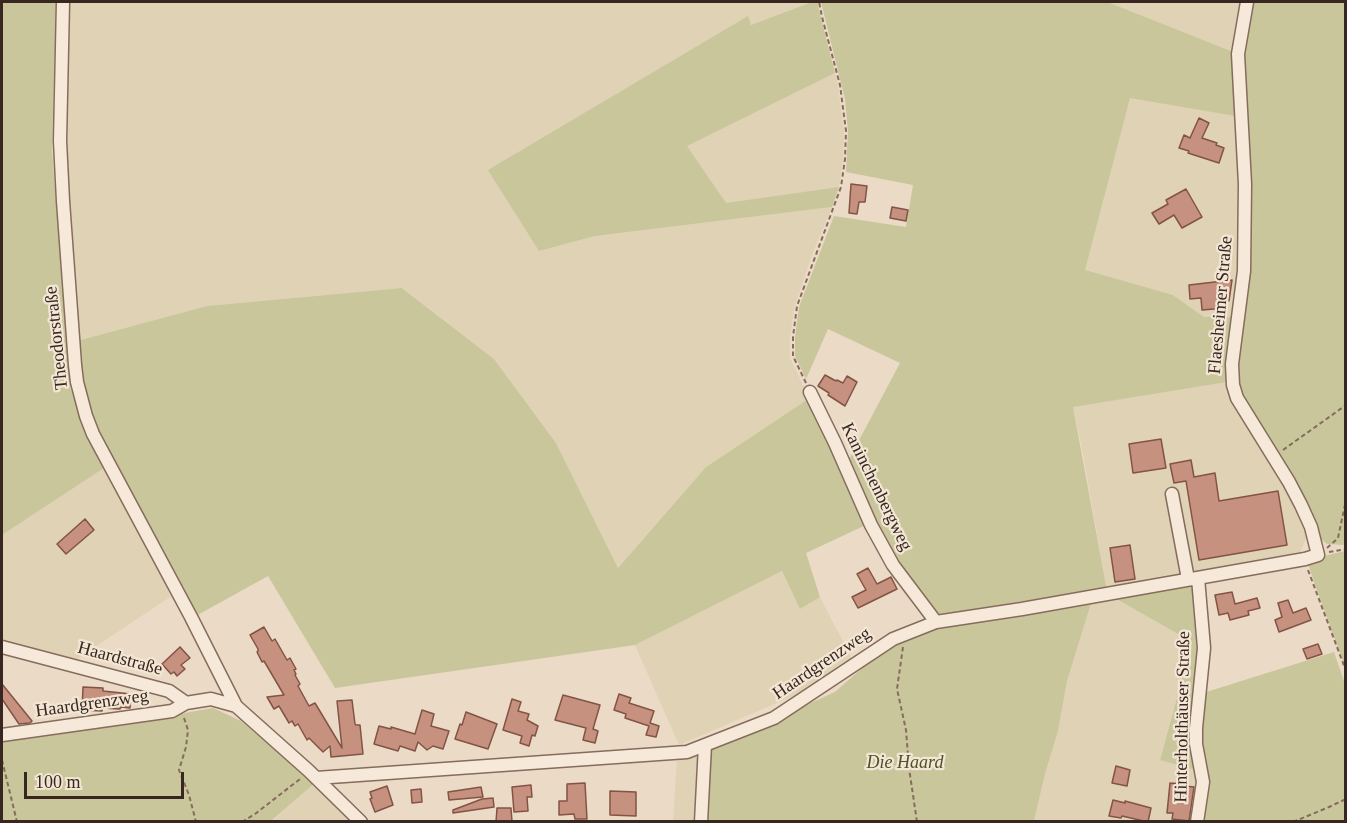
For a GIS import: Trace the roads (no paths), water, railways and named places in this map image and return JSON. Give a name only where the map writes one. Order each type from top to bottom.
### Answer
[{"type":"street","name":"Theodorstraße","points":[[63,2],[60,141],[77,382],[93,434],[236,706]]},
{"type":"street","name":"Flaesheimer Straße","points":[[1247,2],[1238,54],[1245,184],[1244,271],[1232,364],[1233,385],[1237,398],[1301,505],[1311,527],[1318,555]]},
{"type":"street","name":"Kaninchenbergweg","points":[[810,392],[871,525],[893,565],[936,622]]},
{"type":"street","name":"Hinterholthäuser Straße","points":[[1172,494],[1193,578],[1204,648],[1196,728],[1196,744],[1203,782],[1197,822]]},
{"type":"street","name":"Haardgrenzweg","points":[[313,775],[687,752],[774,718],[893,639],[936,622],[1022,609],[1318,555]]},
{"type":"street","name":"Haardstraße","points":[[2,646],[170,691],[186,703]]},
{"type":"street","points":[[186,703],[211,699],[236,706],[313,775],[361,822]]},
{"type":"street","name":"Haardgrenzweg","points":[[2,735],[172,711],[186,703]]},
{"type":"street","points":[[700,822],[705,745]]},
{"type":"park label","name":"Die Haard","points":[[905,763]]}]
